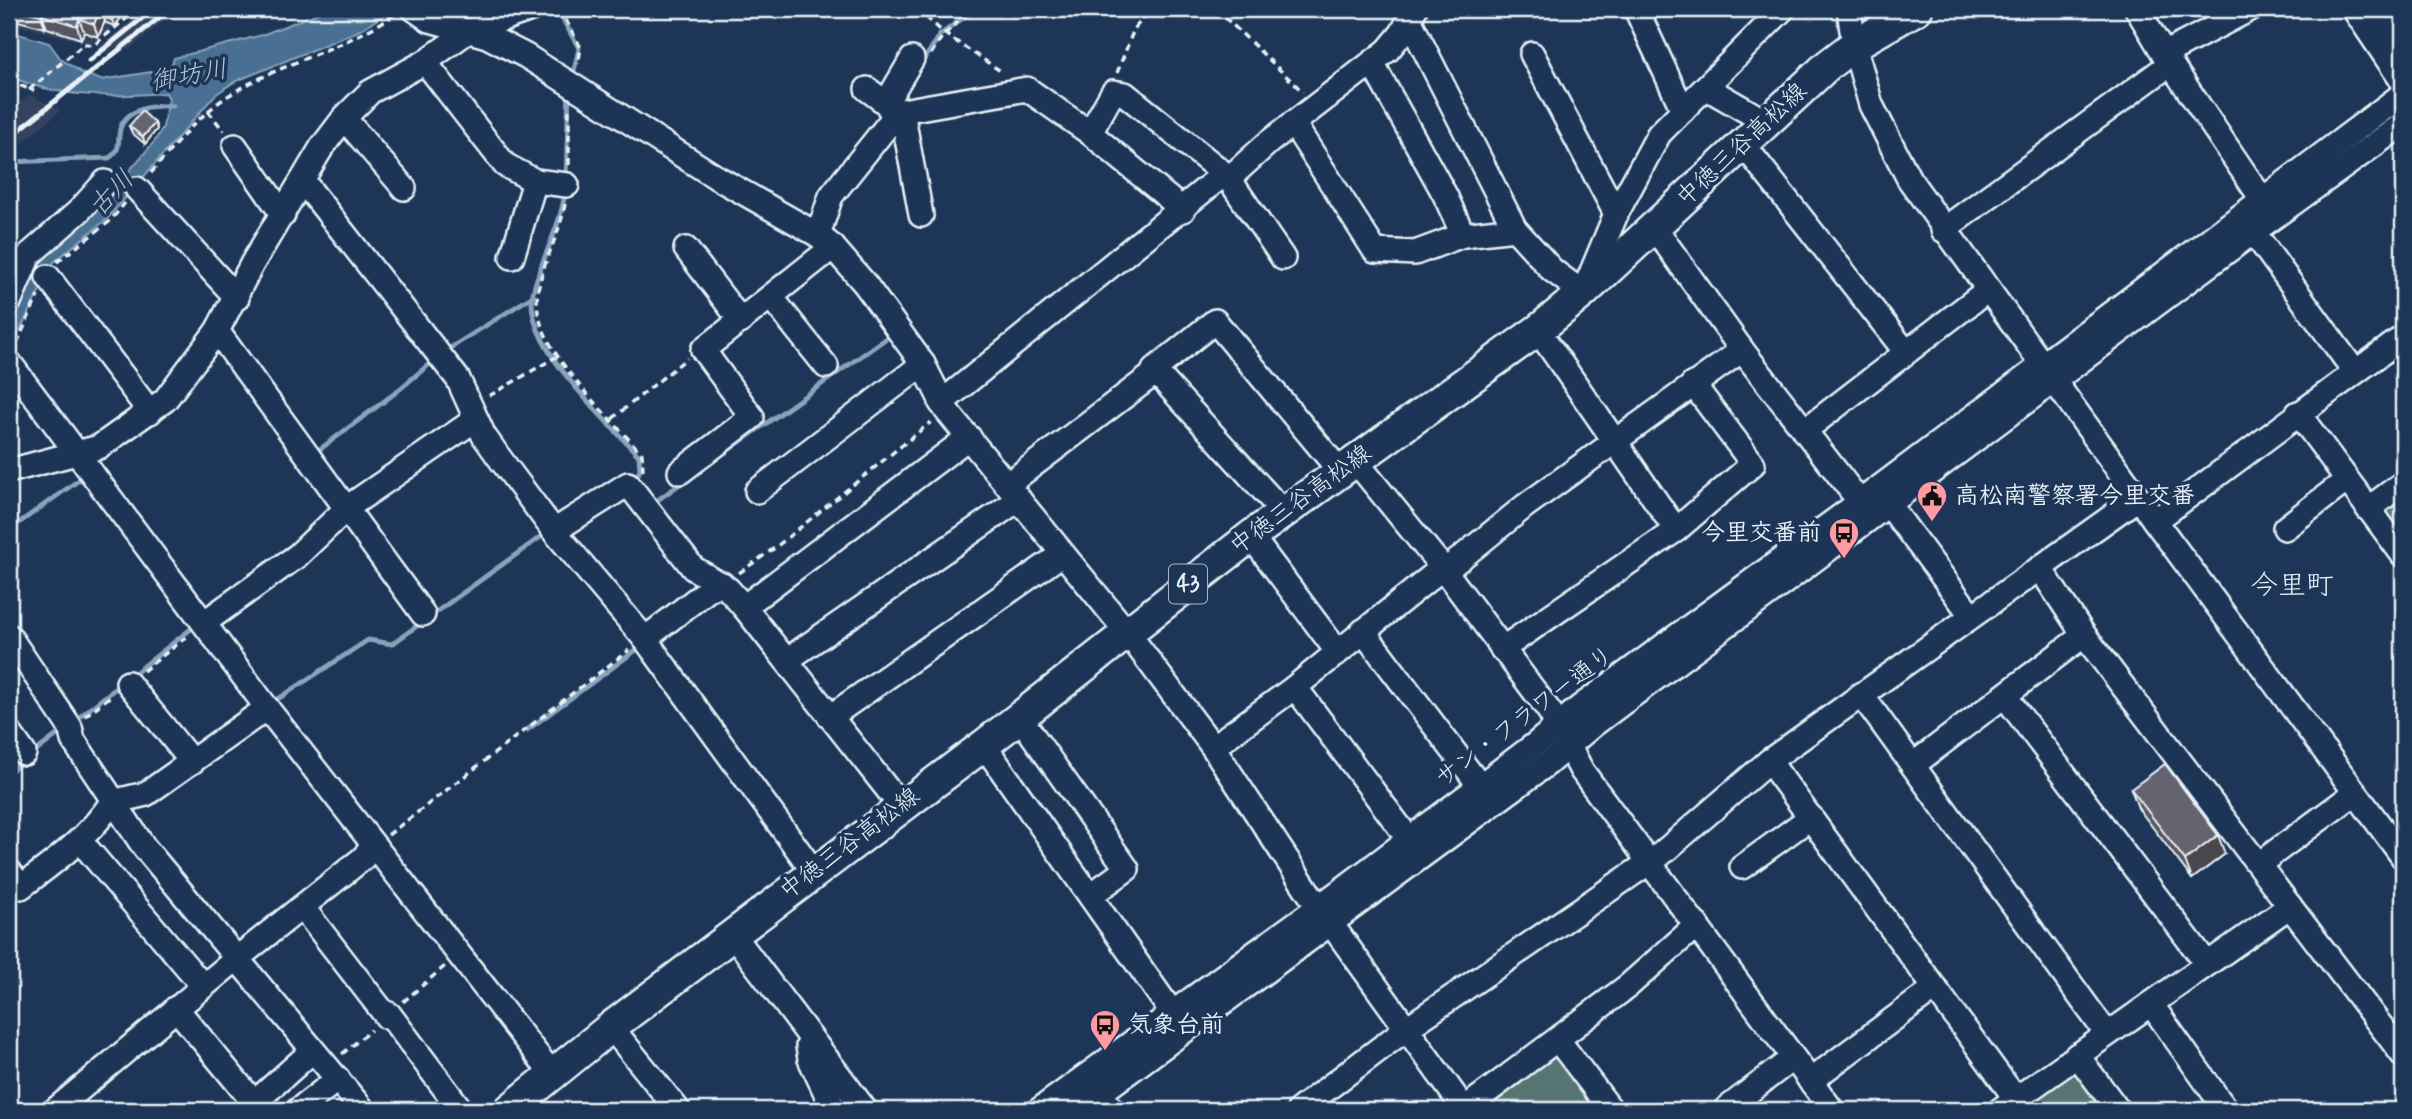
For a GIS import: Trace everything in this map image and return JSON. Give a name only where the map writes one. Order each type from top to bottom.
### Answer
[{"type":"main road","name":"中徳三谷高松線","points":[[509,1110],[732,933],[900,805],[984,745],[1251,536],[1538,330],[1583,293],[1766,122],[1854,45],[1917,9]]},
{"type":"main road","points":[[2358,9],[2403,76]]},
{"type":"main road","points":[[2385,9],[2403,37]]},
{"type":"street","points":[[414,9],[430,20],[506,45],[716,177],[825,241],[864,284],[923,364],[944,406],[1127,632],[1213,747],[1325,915],[1464,1110],[1628,986],[1697,925]]},
{"type":"street","points":[[9,471],[80,455],[99,447],[149,412],[180,384],[217,331],[237,298],[252,264],[344,118],[370,92],[425,62],[468,31],[531,9]]},
{"type":"street","points":[[1636,9],[1683,110]]},
{"type":"street","points":[[944,406],[1124,253],[1183,210],[1219,178],[1236,172],[1293,123],[1388,50],[1412,15],[1515,229],[1552,270],[1583,293],[1616,214],[1659,134],[1783,9]]},
{"type":"street","points":[[1849,9],[1854,45],[1871,104],[1909,179],[1943,230],[1989,289],[2138,498],[2403,857]]},
{"type":"street","points":[[2137,9],[2167,59],[2268,209]]},
{"type":"street","points":[[1943,230],[2167,59],[2250,9]]},
{"type":"street","points":[[1532,54],[1616,214]]},
{"type":"street","points":[[680,472],[752,417],[703,350],[771,297],[825,241],[831,195],[894,110],[912,59]]},
{"type":"street","points":[[425,62],[505,165],[535,181],[567,186]]},
{"type":"street","points":[[1372,63],[1445,195],[1463,235]]},
{"type":"street","points":[[1707,88],[1766,122]]},
{"type":"street","points":[[867,89],[894,110],[922,215]]},
{"type":"street","points":[[894,110],[1027,89],[1090,133],[1183,210]]},
{"type":"street","points":[[1090,133],[1113,92],[1125,94],[1227,176],[1283,258]]},
{"type":"street","points":[[2268,209],[2403,94]]},
{"type":"street","points":[[344,118],[404,188]]},
{"type":"street","points":[[1293,123],[1375,251],[1415,253],[1463,235],[1515,229]]},
{"type":"street","points":[[2268,209],[2403,124]]},
{"type":"street","points":[[1743,144],[1906,352]]},
{"type":"street","points":[[235,146],[283,215]]},
{"type":"street","points":[[303,181],[458,379],[484,436],[554,531],[645,639],[814,872]]},
{"type":"street","points":[[512,257],[535,181]]},
{"type":"street","points":[[9,300],[29,255],[85,205],[105,182]]},
{"type":"street","points":[[137,189],[237,298]]},
{"type":"street","name":"サン・フラワー通り","points":[[1039,1110],[1173,1014],[1325,915],[1875,499],[2268,209]]},
{"type":"street","points":[[2247,223],[2355,372]]},
{"type":"street","points":[[1654,227],[1804,431],[1875,499],[1971,615]]},
{"type":"street","points":[[686,249],[741,321]]},
{"type":"street","points":[[48,277],[149,412]]},
{"type":"street","points":[[1804,431],[1989,289]]},
{"type":"street","points":[[771,297],[825,366]]},
{"type":"street","points":[[787,660],[1014,492],[1155,373],[1154,370],[1215,321],[1444,570],[1564,736],[1582,771],[1832,1110]]},
{"type":"street","points":[[1538,330],[1676,530]]},
{"type":"street","points":[[217,331],[348,507],[423,614]]},
{"type":"street","points":[[2155,521],[2403,337]]},
{"type":"street","points":[[1213,747],[1295,687],[1337,651],[1525,506],[1742,350]]},
{"type":"street","points":[[11,356],[80,455],[267,708],[553,1075]]},
{"type":"street","points":[[757,491],[923,364]]},
{"type":"street","points":[[1155,373],[1283,512]]},
{"type":"street","points":[[1503,649],[1676,530],[1753,464],[1693,384]]},
{"type":"street","points":[[205,622],[298,556],[348,507],[474,413]]},
{"type":"street","points":[[2298,413],[2403,555]]},
{"type":"street","points":[[744,607],[969,437]]},
{"type":"street","points":[[2285,528],[2347,480]]},
{"type":"street","points":[[2368,509],[2403,483]]},
{"type":"street","points":[[554,531],[628,484],[693,568],[722,584],[744,607],[900,805]]},
{"type":"street","points":[[1299,1110],[1407,1028],[1649,862],[1769,761],[1971,615],[2042,570],[2138,498]]},
{"type":"street","points":[[1251,536],[1337,651]]},
{"type":"street","points":[[830,717],[1062,554]]},
{"type":"street","points":[[2042,570],[2084,635],[2403,1055]]},
{"type":"street","points":[[645,639],[708,590],[722,584]]},
{"type":"street","points":[[1363,631],[1480,786]]},
{"type":"street","points":[[1913,765],[2084,635]]},
{"type":"street","points":[[9,636],[70,727],[73,740],[112,802],[144,847],[235,960],[363,1110]]},
{"type":"street","points":[[128,683],[192,762]]},
{"type":"street","points":[[1295,687],[1408,838]]},
{"type":"street","points":[[1861,694],[2107,1034]]},
{"type":"street","points":[[2004,696],[2207,964]]},
{"type":"street","points":[[9,871],[21,887],[58,859],[100,821],[112,802],[146,794],[267,708]]},
{"type":"street","points":[[1019,716],[1127,869],[1091,895]]},
{"type":"street","points":[[9,732],[24,753]]},
{"type":"street","name":"サン・フラワー通り","points":[[1077,1110],[1106,1102],[1325,915],[1408,838],[1480,786],[1564,736]]},
{"type":"street","points":[[984,745],[1173,1014]]},
{"type":"street","points":[[1769,761],[1935,988],[2008,1105],[2290,906]]},
{"type":"street","points":[[2259,864],[2356,793]]},
{"type":"street","points":[[1742,867],[1811,817]]},
{"type":"street","points":[[55,1110],[203,986],[303,908],[362,859],[373,846]]},
{"type":"street","points":[[89,850],[203,986]]},
{"type":"street","points":[[303,908],[461,1110]]},
{"type":"street","points":[[732,933],[865,1110]]},
{"type":"street","points":[[1810,1081],[1935,988]]},
{"type":"street","points":[[2151,1004],[2226,1110]]},
{"type":"street","points":[[176,1008],[257,1106],[312,1052]]},
{"type":"street","points":[[611,1027],[678,1110]]},
{"type":"street","points":[[805,1032],[810,1059],[834,1110]]},
{"type":"street","points":[[1558,1040],[1611,1110]]},
{"type":"street","points":[[2077,1055],[2118,1110]]},
{"type":"street","points":[[1725,1110],[1793,1058]]},
{"type":"street","points":[[298,1110],[338,1079]]},
{"type":"path","points":[[9,81],[32,89],[84,44],[94,45],[138,9]]},
{"type":"path","points":[[11,356],[48,277],[64,256],[110,221],[208,111],[248,85],[340,46],[403,9]]},
{"type":"path","points":[[560,9],[581,48],[572,85],[567,186],[561,226],[537,291],[537,307],[556,357],[612,419],[645,462],[640,478],[631,489]]},
{"type":"path","points":[[917,9],[945,34],[1027,89]]},
{"type":"path","points":[[1113,92],[1114,80],[1134,29],[1151,9]]},
{"type":"path","points":[[1216,9],[1316,106]]},
{"type":"path","points":[[208,111],[235,146]]},
{"type":"path","points":[[612,419],[693,353],[703,350]]},
{"type":"path","points":[[474,413],[556,357]]},
{"type":"path","points":[[722,584],[776,547],[944,406]]},
{"type":"path","points":[[70,727],[205,622]]},
{"type":"path","points":[[373,846],[645,639]]},
{"type":"shaded area","points":[[9,9],[137,9],[93,44],[9,23]]},
{"type":"shaded area","points":[[146,9],[178,9],[130,49],[114,48],[108,53],[97,48]]},
{"type":"shaded area","points":[[30,95],[61,110],[9,154],[9,110]]},
{"type":"green space","points":[[2403,490],[2403,544],[2377,510]]},
{"type":"green space","points":[[1555,1050],[1597,1110],[1478,1110]]},
{"type":"green space","points":[[2076,1065],[2109,1110],[2013,1110]]},
{"type":"water","points":[[328,9],[394,9],[358,31],[234,82],[215,95],[107,219],[54,262],[9,352],[9,331],[37,265],[91,215],[155,141],[163,127],[169,99],[166,93],[67,93],[9,76],[9,31],[49,43],[61,59],[82,73],[101,80],[170,69],[174,58],[262,35]]},
{"type":"building","points":[[15,9],[43,9],[41,15]]},
{"type":"building","points":[[45,9],[100,9],[94,24],[79,19],[77,26],[42,15]]},
{"type":"building","points":[[106,9],[120,9],[112,20],[103,17]]},
{"type":"building","points":[[142,111],[155,123],[143,137],[129,126]]},
{"type":"building","points":[[2165,764],[2218,835],[2185,860],[2131,789]]},
{"type":"waterway","points":[[557,9],[579,48],[572,80]]},
{"type":"waterway","points":[[920,66],[940,35],[975,9]]},
{"type":"waterway","points":[[566,178],[569,90]]},
{"type":"waterway","points":[[9,162],[109,158],[117,148],[120,129],[128,116],[150,107],[173,106]]},
{"type":"waterway","points":[[565,191],[559,218],[533,293],[533,313],[540,335],[553,358],[588,402],[639,456],[640,470],[634,483]]},
{"type":"waterway","points":[[447,350],[533,296]]},
{"type":"waterway","points":[[709,464],[888,337]]},
{"type":"waterway","points":[[315,453],[433,361]]},
{"type":"waterway","points":[[9,530],[86,475]]},
{"type":"waterway","points":[[652,504],[687,479]]},
{"type":"waterway","points":[[275,701],[368,640],[392,644],[546,533]]},
{"type":"waterway","points":[[130,677],[196,625]]},
{"type":"waterway","points":[[527,730],[643,645]]},
{"type":"waterway","points":[[72,723],[122,683]]},
{"type":"waterway","points":[[31,755],[65,729]]},
{"type":"waterway","points":[[9,772],[23,761]]},
{"type":"waterway","points":[[103,831],[117,815]]},
{"type":"waterway","points":[[9,903],[20,895]]},
{"type":"railway","points":[[9,138],[170,9]]},
{"type":"railway","points":[[89,61],[146,15]]},
{"type":"place","name":"高松南警察署今里交番","points":[[1932,523]]},
{"type":"place","name":"今里交番前","points":[[1844,560]]},
{"type":"place","name":"気象台前","points":[[1105,1052]]},
{"type":"district","name":"今里町","points":[[2292,586]]},
{"type":"water label","name":"御坊川","points":[[189,76]]},
{"type":"water label","name":"古川","points":[[112,194]]}]
